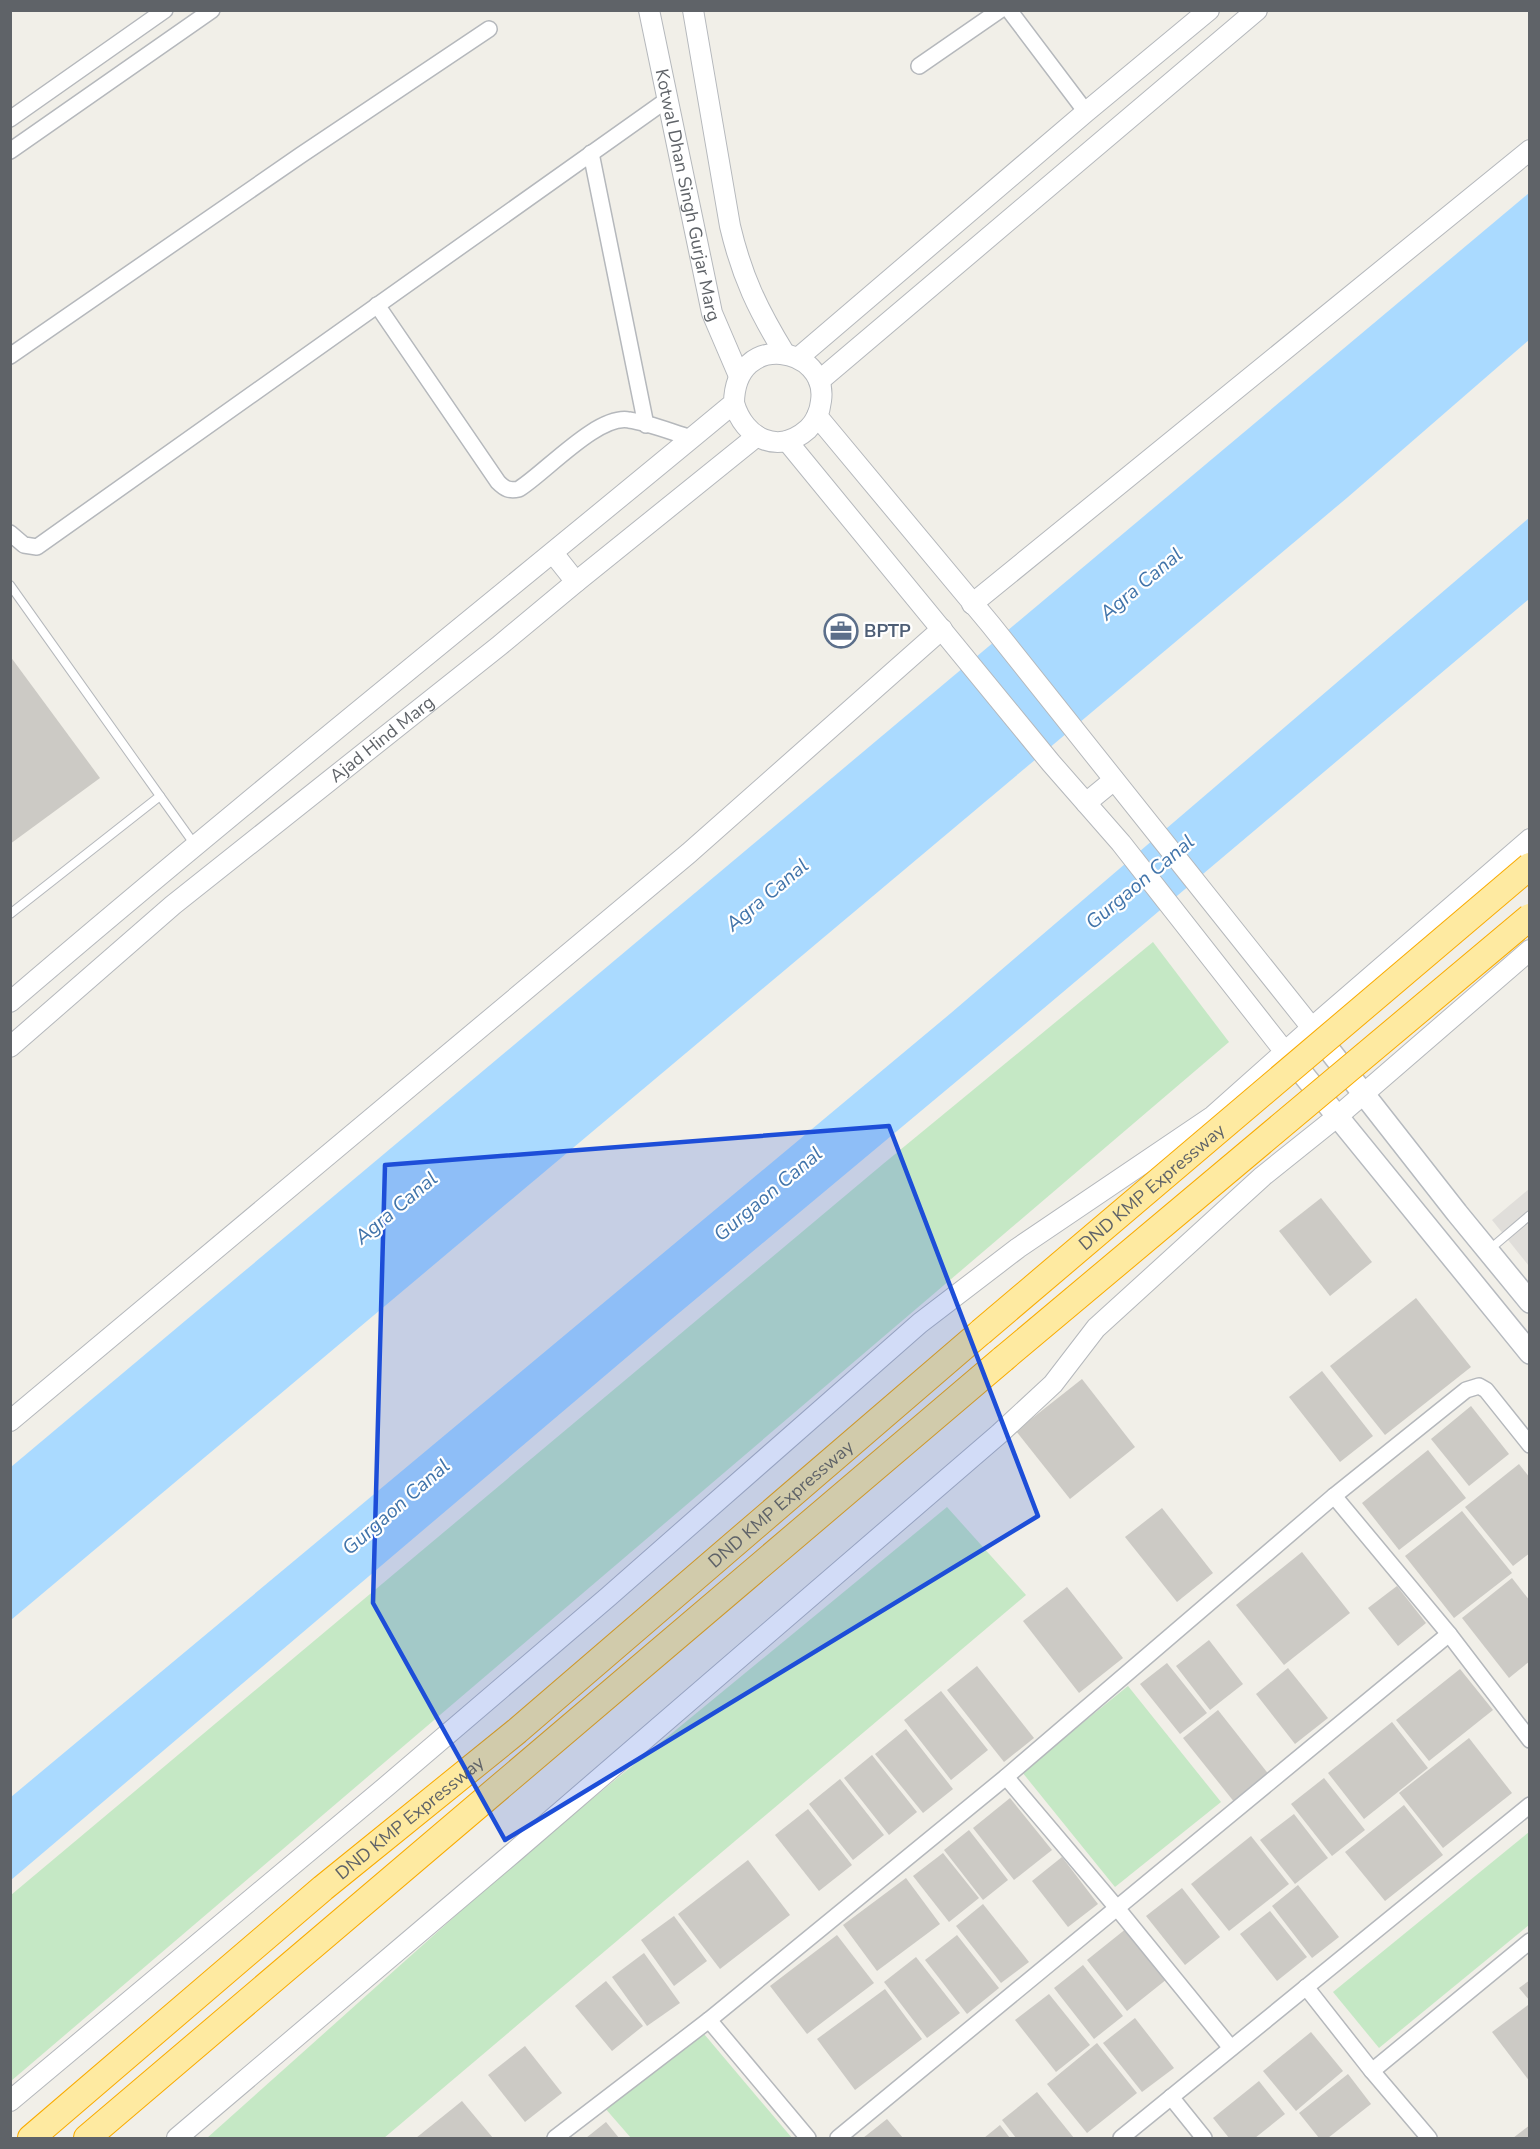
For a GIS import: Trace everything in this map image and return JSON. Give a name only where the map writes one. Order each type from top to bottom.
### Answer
[{"type":"highway","name":"DND KMP Expressway","points":[[31,2139],[323,1888],[517,1731],[981,1332],[1530,866]]},
{"type":"highway","name":"DND KMP Expressway","points":[[87,2139],[1003,1359],[1530,917]]},
{"type":"main road","points":[[1312,1028],[1530,1302]]},
{"type":"main road","points":[[1285,1052],[1530,1353]]},
{"type":"street","points":[[10,119],[167,10],[183,30]]},
{"type":"street","name":"Kotwal Dhan Singh Gurjar Marg","points":[[650,10],[712,313],[739,376]]},
{"type":"street","name":"Kotwal Dhan Singh Gurjar Marg","points":[[693,10],[730,226],[738,260],[760,313],[792,356]]},
{"type":"street","points":[[919,66],[1000,10]]},
{"type":"street","points":[[1009,10],[1086,112]]},
{"type":"street","points":[[792,356],[1209,10]]},
{"type":"street","points":[[819,381],[1257,10]]},
{"type":"street","points":[[10,151],[206,12]]},
{"type":"street","points":[[10,356],[489,29]]},
{"type":"street","points":[[10,533],[24,545],[37,547],[668,99]]},
{"type":"street","points":[[972,604],[1530,150]]},
{"type":"street","points":[[591,153],[646,425]]},
{"type":"street","points":[[377,305],[498,482],[505,488],[511,490],[524,486],[588,434],[617,420],[629,420],[691,438]]},
{"type":"street","points":[[771,353],[792,356],[811,368],[819,381],[822,396],[812,425],[801,435],[787,441],[771,441],[757,436],[746,428],[738,417],[734,403],[734,389],[739,376],[747,365],[758,357],[771,353]]},
{"type":"street","points":[[10,1002],[195,845],[553,554],[734,403]]},
{"type":"street","points":[[817,416],[991,625],[1312,1028]]},
{"type":"street","name":"Ajad Hind Marg","points":[[10,1047],[173,905],[499,646],[757,436]]},
{"type":"street","points":[[787,441],[1051,763],[1121,843],[1285,1052]]},
{"type":"street","points":[[553,554],[576,582]]},
{"type":"street","points":[[10,1421],[689,853],[942,629]]},
{"type":"street","points":[[1086,802],[1114,780]]},
{"type":"street","points":[[10,2102],[555,1642],[920,1323],[1018,1248],[1213,1116],[1530,839]]},
{"type":"street","points":[[177,2139],[999,1434],[1053,1384],[1096,1328],[1263,1176],[1364,1094],[1530,950]]},
{"type":"street","points":[[555,2139],[709,2020],[1006,1777],[1334,1496],[1471,1387],[1479,1386],[1486,1390],[1530,1445]]},
{"type":"street","points":[[1334,1496],[1449,1634],[1530,1740]]},
{"type":"street","points":[[838,2139],[1449,1634]]},
{"type":"street","points":[[1006,1777],[1231,2048]]},
{"type":"street","points":[[1121,2139],[1530,1805]]},
{"type":"street","points":[[1372,2071],[1530,1941]]},
{"type":"street","points":[[1306,1987],[1429,2139]]},
{"type":"street","points":[[709,2020],[808,2139]]},
{"type":"street","points":[[1171,2097],[1204,2139]]},
{"type":"lane","points":[[10,585],[195,845]]},
{"type":"lane","points":[[10,914],[160,796]]},
{"type":"lane","points":[[1488,1251],[1530,1215]]},
{"type":"highlighted area","points":[[889,1126],[1038,1516],[505,1840],[373,1603],[385,1165]]},
{"type":"shaded area","points":[[1529,1189],[1529,1266],[1492,1220]]},
{"type":"green space","points":[[1153,942],[1229,1042],[11,2081],[11,1895],[883,1164]]},
{"type":"green space","points":[[947,1507],[1026,1595],[384,2138],[207,2138],[519,1859]]},
{"type":"green space","points":[[1128,1686],[1221,1802],[1115,1887],[1022,1772]]},
{"type":"green space","points":[[1529,1832],[1529,1925],[1379,2048],[1333,1992]]},
{"type":"green space","points":[[699,2028],[792,2138],[631,2138],[604,2107]]},
{"type":"water","name":"Agra Canal","points":[[1529,193],[1529,340],[1348,497],[11,1620],[11,1467]]},
{"type":"water","name":"Gurgaon Canal","points":[[1529,518],[1529,599],[673,1318],[11,1880],[11,1797],[951,1013]]},
{"type":"building","points":[[10,656],[100,778],[10,844]]},
{"type":"building","points":[[1321,1198],[1372,1262],[1330,1296],[1279,1231]]},
{"type":"building","points":[[1416,1298],[1471,1367],[1385,1435],[1330,1366]]},
{"type":"building","points":[[1322,1371],[1373,1436],[1340,1462],[1289,1397]]},
{"type":"building","points":[[1082,1379],[1135,1447],[1070,1499],[1016,1431]]},
{"type":"building","points":[[1471,1406],[1509,1454],[1469,1486],[1431,1439]]},
{"type":"building","points":[[1428,1450],[1466,1498],[1399,1550],[1362,1503]]},
{"type":"building","points":[[1519,1464],[1530,1478],[1530,1553],[1513,1566],[1465,1507]]},
{"type":"building","points":[[1162,1508],[1213,1573],[1177,1602],[1125,1537]]},
{"type":"building","points":[[1462,1511],[1512,1573],[1454,1618],[1405,1556]]},
{"type":"building","points":[[1302,1552],[1350,1613],[1284,1665],[1236,1605]]},
{"type":"building","points":[[1512,1578],[1530,1601],[1530,1661],[1509,1678],[1462,1618]]},
{"type":"building","points":[[1397,1586],[1426,1623],[1398,1646],[1368,1608]]},
{"type":"building","points":[[1067,1587],[1123,1658],[1079,1693],[1023,1621]]},
{"type":"building","points":[[1209,1640],[1243,1684],[1210,1710],[1176,1666]]},
{"type":"building","points":[[1167,1663],[1207,1713],[1180,1734],[1140,1684]]},
{"type":"building","points":[[977,1666],[1034,1738],[1004,1762],[947,1690]]},
{"type":"building","points":[[1288,1668],[1328,1718],[1295,1744],[1256,1694]]},
{"type":"building","points":[[1460,1669],[1493,1710],[1429,1761],[1396,1720]]},
{"type":"building","points":[[941,1691],[988,1750],[951,1780],[904,1720]]},
{"type":"building","points":[[1218,1710],[1270,1776],[1235,1803],[1183,1738]]},
{"type":"building","points":[[1392,1722],[1428,1768],[1364,1819],[1328,1773]]},
{"type":"building","points":[[906,1729],[953,1789],[923,1813],[875,1754]]},
{"type":"building","points":[[1469,1738],[1512,1793],[1443,1848],[1399,1793]]},
{"type":"building","points":[[872,1755],[917,1812],[889,1835],[844,1778]]},
{"type":"building","points":[[1324,1778],[1365,1830],[1332,1856],[1291,1804]]},
{"type":"building","points":[[840,1779],[884,1835],[853,1860],[809,1804]]},
{"type":"building","points":[[1010,1798],[1052,1850],[1014,1880],[973,1828]]},
{"type":"building","points":[[1404,1805],[1443,1855],[1385,1901],[1345,1852]]},
{"type":"building","points":[[808,1809],[852,1865],[819,1891],[775,1835]]},
{"type":"building","points":[[1294,1814],[1328,1858],[1295,1884],[1260,1840]]},
{"type":"building","points":[[969,1830],[1008,1880],[983,1900],[944,1850]]},
{"type":"building","points":[[1251,1836],[1289,1884],[1229,1931],[1191,1884]]},
{"type":"building","points":[[943,1853],[979,1898],[949,1922],[913,1876]]},
{"type":"building","points":[[1062,1857],[1098,1904],[1068,1927],[1032,1881]]},
{"type":"building","points":[[748,1860],[790,1915],[720,1969],[678,1914]]},
{"type":"building","points":[[906,1878],[940,1924],[877,1971],[843,1925]]},
{"type":"building","points":[[1298,1885],[1339,1937],[1312,1958],[1272,1906]]},
{"type":"building","points":[[1182,1888],[1220,1937],[1185,1965],[1146,1916]]},
{"type":"building","points":[[983,1904],[1029,1962],[1001,1983],[956,1926]]},
{"type":"building","points":[[1270,1911],[1307,1957],[1277,1981],[1240,1934]]},
{"type":"building","points":[[674,1916],[707,1961],[674,1986],[641,1940]]},
{"type":"building","points":[[1127,1928],[1167,1979],[1127,2011],[1087,1960]]},
{"type":"building","points":[[837,1935],[874,1983],[807,2034],[770,1986]]},
{"type":"building","points":[[957,1935],[999,1988],[967,2014],[925,1960]]},
{"type":"building","points":[[644,1953],[680,2003],[647,2026],[612,1977]]},
{"type":"building","points":[[916,1957],[960,2013],[927,2038],[884,1982]]},
{"type":"building","points":[[1083,1965],[1123,2016],[1094,2039],[1054,1988]]},
{"type":"building","points":[[1530,1980],[1530,2001],[1519,1988]]},
{"type":"building","points":[[606,1981],[643,2026],[612,2051],[575,2006]]},
{"type":"building","points":[[885,1989],[922,2039],[855,2090],[817,2039]]},
{"type":"building","points":[[1049,1994],[1090,2045],[1056,2072],[1015,2020]]},
{"type":"building","points":[[1528,2005],[1530,2008],[1530,2082],[1492,2032]]},
{"type":"building","points":[[1135,2018],[1174,2068],[1142,2092],[1103,2043]]},
{"type":"building","points":[[1311,2032],[1343,2071],[1296,2111],[1263,2071]]},
{"type":"building","points":[[1097,2043],[1137,2093],[1087,2133],[1047,2084]]},
{"type":"building","points":[[525,2046],[562,2093],[525,2122],[488,2075]]},
{"type":"building","points":[[1348,2074],[1371,2104],[1328,2138],[1319,2138],[1299,2113]]},
{"type":"building","points":[[1259,2081],[1285,2114],[1255,2138],[1229,2138],[1213,2118]]},
{"type":"building","points":[[1037,2092],[1074,2138],[1016,2138],[1002,2120]]},
{"type":"building","points":[[462,2101],[493,2138],[416,2138]]},
{"type":"building","points":[[887,2119],[903,2138],[863,2138]]},
{"type":"building","points":[[606,2122],[619,2138],[586,2138]]},
{"type":"building","points":[[1000,2125],[1010,2138],[984,2138]]},
{"type":"building","points":[[1530,2125],[1530,2138],[1513,2138]]},
{"type":"place","name":"BPTP","points":[[841,631]]}]
